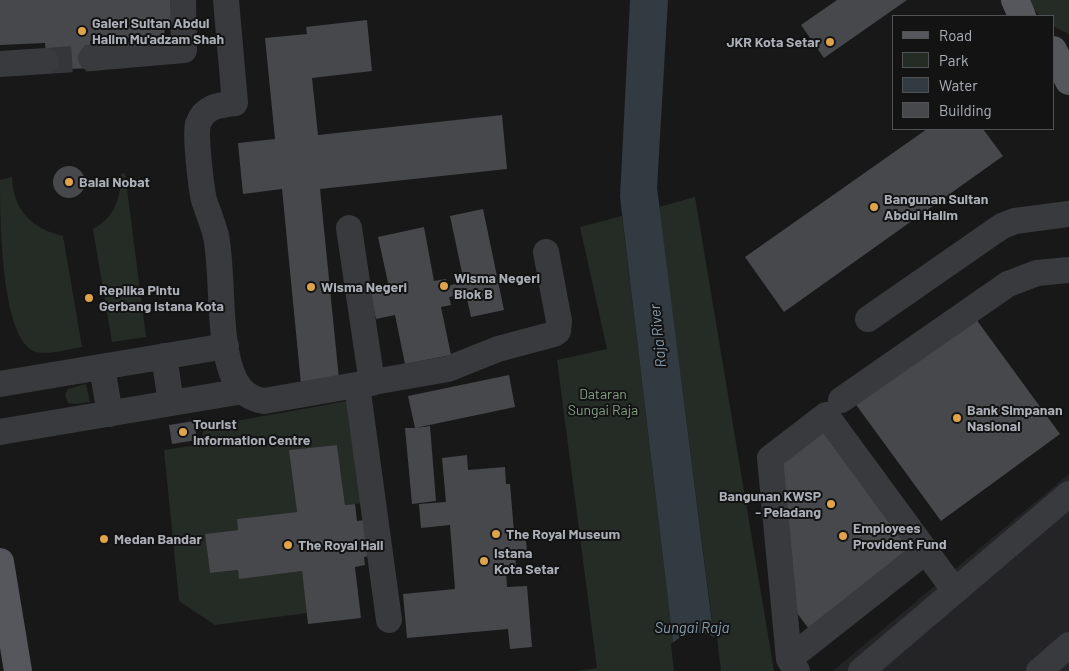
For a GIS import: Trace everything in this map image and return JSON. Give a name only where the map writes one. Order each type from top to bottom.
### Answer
[{"type":"main road","points":[[1015,0],[1022,15]]},
{"type":"main road","points":[[1054,42],[1069,48]]},
{"type":"main road","points":[[1054,52],[1069,81]]},
{"type":"main road","points":[[0,562],[18,671]]},
{"type":"lane","points":[[91,58],[184,50],[183,0]]},
{"type":"lane","points":[[226,0],[235,103],[216,105],[208,110],[202,117],[197,134],[204,198],[216,236],[226,346],[231,370],[243,391],[253,399],[264,401],[448,369],[498,349],[554,334],[558,331],[560,321],[546,252]]},
{"type":"lane","points":[[0,64],[46,61]]},
{"type":"lane","points":[[868,319],[1002,226],[1022,220],[1069,214]]},
{"type":"lane","points":[[349,228],[389,620]]},
{"type":"lane","points":[[841,400],[1008,284],[1037,273],[1069,270]]},
{"type":"lane","points":[[0,384],[226,346]]},
{"type":"lane","points":[[164,356],[171,403]]},
{"type":"lane","points":[[102,367],[110,414]]},
{"type":"lane","points":[[0,432],[243,391]]},
{"type":"lane","points":[[793,665],[770,458],[826,415],[955,591]]},
{"type":"lane","points":[[872,668],[955,591],[1069,494]]},
{"type":"lane","points":[[793,665],[926,551]]},
{"type":"lane","points":[[1039,671],[1069,645]]},
{"type":"shaded area","points":[[1069,474],[1069,671],[833,671],[834,670]]},
{"type":"green space","points":[[1027,0],[1069,0],[1069,34],[1054,26],[1054,15],[1039,15]]},
{"type":"green space","points":[[125,173],[146,337],[112,342],[93,229],[112,213],[120,191],[121,174]]},
{"type":"green space","points":[[12,177],[16,199],[26,216],[42,228],[63,236],[82,347],[53,352],[36,352],[24,343],[15,325],[4,274],[0,196],[0,180]]},
{"type":"green space","name":"Dataran Sungai Raja","points":[[695,197],[774,671],[576,671],[597,668],[557,360],[607,349],[580,227],[622,216],[673,641],[714,636],[659,207]]},
{"type":"green space","points":[[86,384],[90,402],[68,403],[65,395],[68,389]]},
{"type":"green space","points":[[353,400],[366,503],[345,505],[337,445],[290,450],[297,512],[237,519],[238,530],[205,534],[210,573],[238,570],[239,578],[302,571],[307,613],[215,625],[179,601],[164,450],[204,444],[202,427]]},
{"type":"water","name":"Sungai Raja","points":[[630,0],[668,0],[657,188],[718,671],[673,642],[620,197]]},
{"type":"pier","points":[[704,633],[717,638],[721,671],[674,671],[671,644],[682,636]]},
{"type":"building","name":"Galeri Sultan Abdul Halim Mu'adzam Shah","points":[[0,0],[175,0],[176,25],[164,26],[165,36],[90,41],[92,68],[47,70],[45,43],[0,45]]},
{"type":"building","name":"JKR Kota Setar","points":[[837,0],[907,0],[824,58],[801,25]]},
{"type":"building","name":"Wisma Negeri","points":[[367,20],[372,71],[312,78],[318,135],[502,115],[507,169],[320,189],[339,379],[301,384],[282,189],[243,194],[238,143],[275,139],[265,38],[307,34],[306,27]]},
{"type":"building","name":"Bangunan Sultan Abdul Halim","points":[[926,130],[984,130],[1003,156],[784,312],[745,257]]},
{"type":"building","name":"Balai Nobat","points":[[69,166],[80,171],[85,182],[80,193],[69,198],[58,193],[53,182],[58,171]]},
{"type":"building","name":"Wisma Negeri Blok B","points":[[483,209],[504,310],[471,317],[466,294],[449,297],[451,305],[441,307],[451,355],[405,364],[395,315],[376,319],[370,291],[389,287],[378,237],[424,227],[434,281],[446,279],[447,286],[464,282],[450,216]]},
{"type":"building","name":"Bank Simpanan Nasional","points":[[973,315],[1060,434],[941,521],[854,402]]},
{"type":"building","points":[[509,375],[515,407],[415,428],[408,396]]},
{"type":"building","name":"Tourist Information Centre","points":[[194,421],[197,440],[172,444],[169,425]]},
{"type":"building","points":[[430,426],[436,501],[412,504],[405,428]]},
{"type":"building","name":"Bangunan KWSP - Peladang","points":[[826,429],[910,550],[809,629],[797,613],[778,462]]},
{"type":"building","name":"The Royal Hall","points":[[337,445],[345,505],[355,504],[357,521],[366,520],[370,556],[364,557],[365,565],[355,567],[361,618],[308,624],[302,571],[239,579],[238,570],[210,573],[205,534],[238,530],[237,519],[297,512],[289,450]]},
{"type":"building","name":"Istana Kota Setar","points":[[467,455],[468,470],[505,467],[506,484],[510,484],[514,532],[525,531],[527,551],[515,552],[516,569],[506,570],[507,587],[527,586],[532,647],[510,649],[508,629],[407,638],[403,594],[455,589],[450,525],[421,528],[419,504],[446,502],[442,458]]},
{"type":"tunnel","points":[[46,61],[91,58]]},
{"type":"place","name":"Galeri Sultan Abdul Halim Mu'adzam Shah","points":[[82,31]]},
{"type":"place","name":"JKR Kota Setar","points":[[830,42]]},
{"type":"place","name":"Balai Nobat","points":[[69,182]]},
{"type":"place","name":"Bangunan Sultan Abdul Halim","points":[[874,207]]},
{"type":"place","name":"Wisma Negeri Blok B","points":[[444,286]]},
{"type":"place","name":"Wisma Negeri","points":[[311,287]]},
{"type":"place","name":"Replika Pintu Gerbang Istana Kota","points":[[89,298]]},
{"type":"place","name":"Bank Simpanan Nasional","points":[[957,418]]},
{"type":"place","name":"Tourist Information Centre","points":[[183,432]]},
{"type":"place","name":"Bangunan KWSP - Peladang","points":[[831,504]]},
{"type":"place","name":"The Royal Museum","points":[[496,534]]},
{"type":"place","name":"Employees Provident Fund","points":[[843,536]]},
{"type":"place","name":"Medan Bandar","points":[[104,539]]},
{"type":"place","name":"The Royal Hall","points":[[288,545]]},
{"type":"place","name":"Istana Kota Setar","points":[[484,561]]},
{"type":"water label","name":"Raja River","points":[[658,336]]}]
